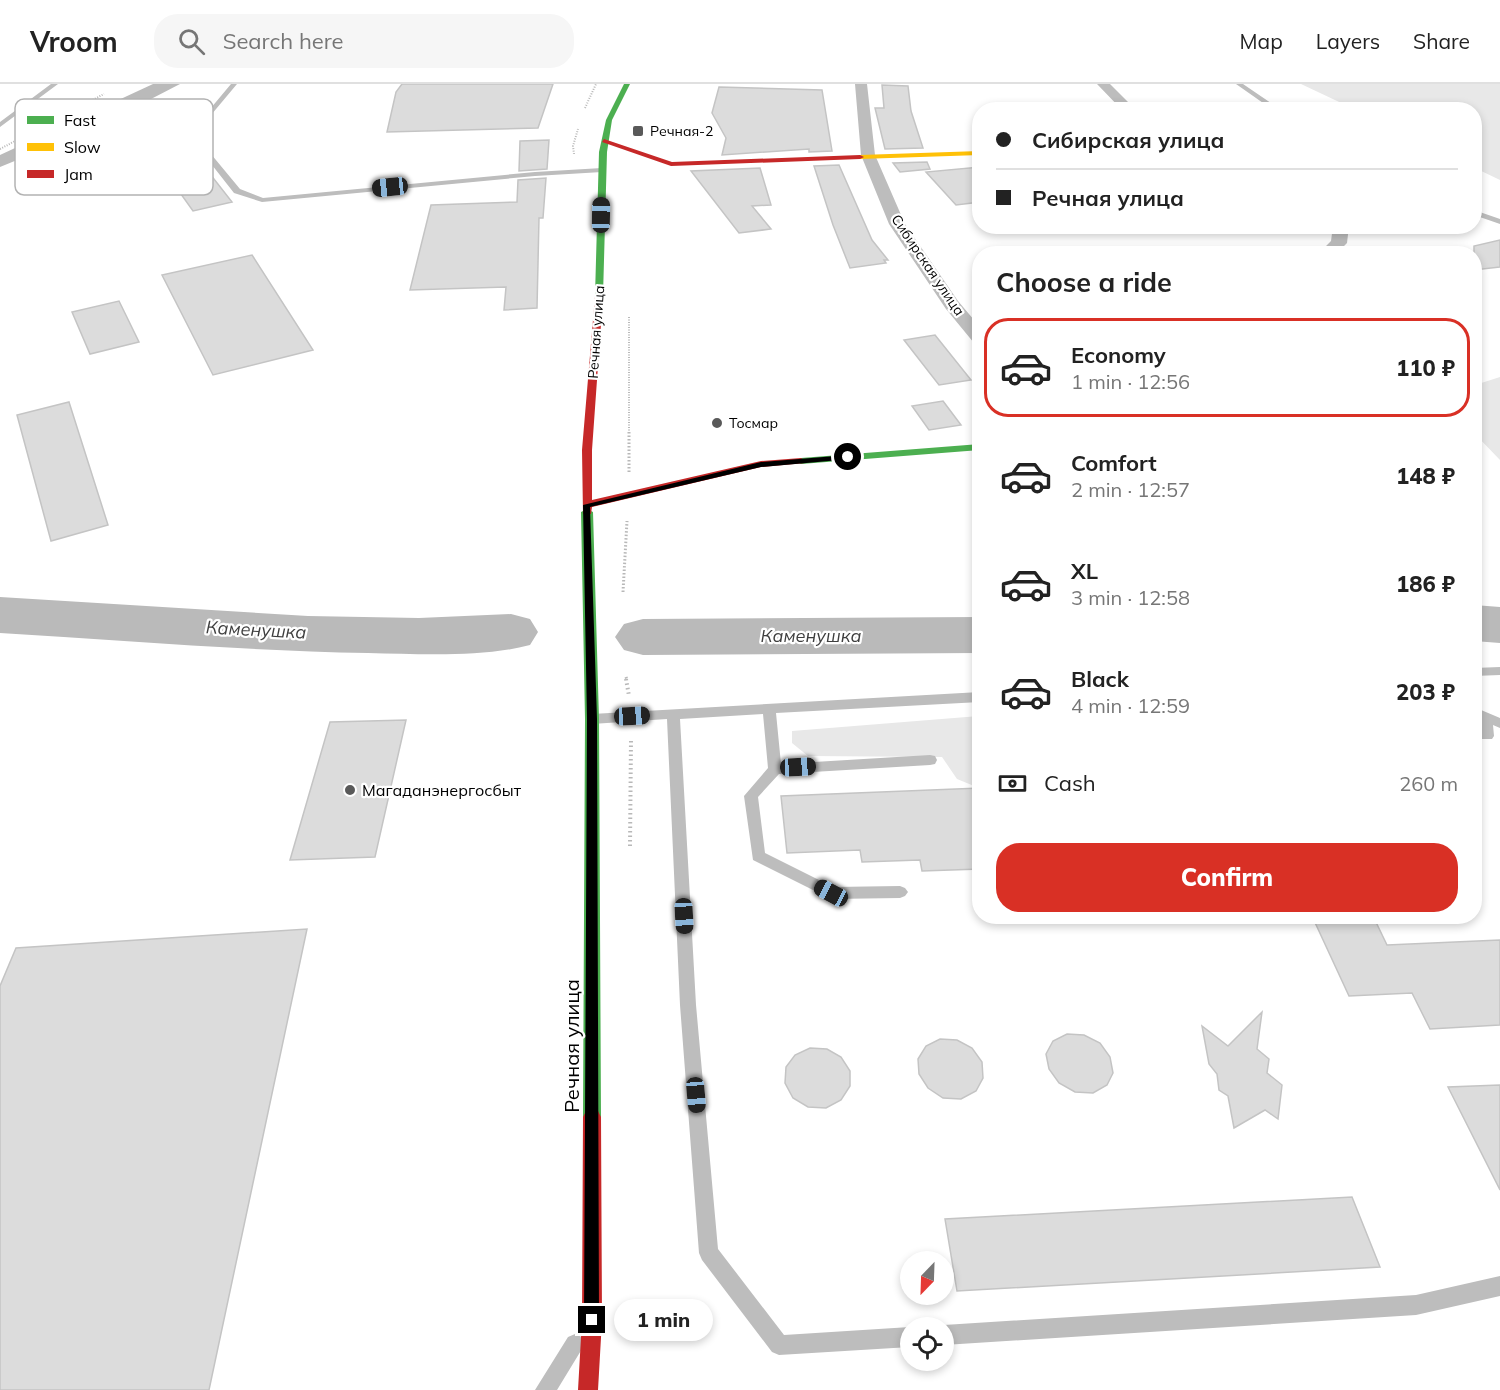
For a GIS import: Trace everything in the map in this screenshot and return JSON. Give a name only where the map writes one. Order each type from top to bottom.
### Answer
[{"type":"main road","name":"Речная улица","points":[[588,1390],[592,1320],[592,702],[586,505],[587,450],[599,302],[604,141],[609,120],[627,84]]},
{"type":"main road","points":[[604,141],[671,164],[868,155],[972,153]]},
{"type":"main road","points":[[586,505],[761,464],[972,448]]},
{"type":"street","name":"Сибирская улица","points":[[861,84],[868,155],[897,224],[952,305],[972,329]]},
{"type":"street","points":[[1103,84],[1122,102]]},
{"type":"street","points":[[952,305],[970,302]]},
{"type":"lane","points":[[35,99],[55,84]]},
{"type":"lane","points":[[213,109],[234,84]]},
{"type":"lane","points":[[1239,84],[1266,102]]},
{"type":"lane","points":[[0,125],[15,114]]},
{"type":"lane","points":[[213,162],[237,191],[262,200],[535,174],[602,170]]},
{"type":"lane","points":[[1482,215],[1500,222]]},
{"type":"lane","points":[[1482,671],[1500,670]]},
{"type":"lane","points":[[592,719],[972,697]]},
{"type":"lane","points":[[769,709],[776,769]]},
{"type":"lane","points":[[673,714],[688,1005],[709,1253],[779,1345],[900,1337]]},
{"type":"lane","points":[[1482,716],[1500,723]]},
{"type":"lane","points":[[1482,721],[1487,736]]},
{"type":"lane","points":[[900,892],[831,893],[758,856],[751,796],[776,769],[930,760]]},
{"type":"lane","points":[[954,1334],[1416,1305],[1500,1286]]},
{"type":"lane","points":[[545,1390],[592,1320]]},
{"type":"path","points":[[95,99],[104,94]]},
{"type":"path","points":[[0,149],[15,141]]},
{"type":"shaded area","points":[[153,84],[180,84],[151,99],[121,99]]},
{"type":"shaded area","points":[[1301,84],[1500,84],[1500,180],[1482,171],[1482,102],[1339,102]]},
{"type":"shaded area","points":[[15,148],[15,161],[0,167],[0,155]]},
{"type":"shaded area","points":[[1500,377],[1500,460],[1482,441],[1482,383]]},
{"type":"shaded area","points":[[972,717],[972,785],[957,779],[942,757],[808,756],[792,743],[792,731]]},
{"type":"building","points":[[402,84],[553,84],[538,128],[387,132],[396,92]]},
{"type":"building","points":[[882,85],[908,86],[911,111],[923,148],[885,149],[875,108],[884,108]]},
{"type":"building","points":[[719,87],[822,90],[832,151],[809,152],[809,149],[722,155],[726,138],[712,113]]},
{"type":"building","points":[[549,140],[547,169],[519,171],[520,141]]},
{"type":"building","points":[[927,162],[930,169],[900,172],[893,163]]},
{"type":"building","points":[[839,165],[872,240],[888,260],[884,260],[886,263],[850,268],[814,166]]},
{"type":"building","points":[[760,168],[771,205],[752,206],[771,229],[739,233],[691,171]]},
{"type":"building","points":[[972,168],[972,203],[956,205],[926,172]]},
{"type":"building","points":[[213,178],[232,202],[193,211],[182,195],[213,195]]},
{"type":"building","points":[[546,178],[543,218],[539,218],[537,308],[504,310],[506,287],[410,290],[431,205],[517,202],[518,180]]},
{"type":"building","points":[[1500,240],[1500,267],[1482,269],[1482,246],[1474,246]]},
{"type":"building","points":[[252,255],[313,350],[213,375],[162,275]]},
{"type":"building","points":[[119,301],[139,342],[90,354],[72,312]]},
{"type":"building","points":[[935,335],[971,380],[939,385],[904,340]]},
{"type":"building","points":[[943,401],[961,425],[929,430],[912,406]]},
{"type":"building","points":[[69,402],[108,525],[51,541],[17,415]]},
{"type":"building","name":"Магаданэнергосбыт","points":[[406,720],[375,857],[290,860],[330,722]]},
{"type":"building","points":[[972,788],[972,869],[922,871],[920,860],[862,862],[860,850],[787,853],[781,796]]},
{"type":"building","points":[[1316,924],[1377,924],[1387,945],[1500,940],[1500,1025],[1430,1029],[1412,993],[1349,996]]},
{"type":"building","points":[[307,929],[209,1390],[0,1390],[0,986],[16,948]]},
{"type":"building","points":[[1262,1012],[1257,1049],[1269,1059],[1267,1073],[1282,1085],[1278,1119],[1265,1110],[1234,1128],[1228,1096],[1219,1090],[1217,1074],[1209,1064],[1202,1026],[1228,1046]]},
{"type":"building","points":[[1067,1034],[1084,1035],[1100,1043],[1110,1057],[1113,1073],[1107,1085],[1093,1093],[1075,1092],[1059,1083],[1049,1069],[1046,1054],[1053,1041]]},
{"type":"building","points":[[940,1039],[957,1040],[972,1048],[982,1062],[983,1078],[976,1091],[961,1099],[943,1098],[928,1088],[919,1074],[918,1059],[926,1046]]},
{"type":"building","points":[[810,1048],[827,1049],[841,1057],[850,1071],[850,1086],[841,1100],[826,1108],[808,1107],[793,1098],[785,1083],[786,1067],[795,1055]]},
{"type":"building","points":[[1500,1085],[1500,1190],[1448,1087]]},
{"type":"building","points":[[1352,1197],[1380,1267],[957,1291],[954,1251],[950,1251],[945,1219]]},
{"type":"waterway","name":"Каменушка","points":[[0,615],[308,634],[419,636],[511,632]]},
{"type":"waterway","name":"Каменушка","points":[[1482,624],[1500,625]]},
{"type":"waterway","name":"Каменушка","points":[[643,637],[972,635]]},
{"type":"traffic: fast","points":[[599,296],[603,152],[609,120],[627,84]]},
{"type":"traffic: fast","points":[[801,461],[972,448]]},
{"type":"traffic: fast","points":[[587,512],[592,719],[592,1117]]},
{"type":"traffic: slow","points":[[860,157],[972,153]]},
{"type":"traffic: jam","points":[[604,141],[671,164],[860,157]]},
{"type":"traffic: jam","points":[[587,512],[587,450],[599,296]]},
{"type":"traffic: jam","points":[[587,505],[761,464],[801,461]]},
{"type":"traffic: jam","points":[[588,1390],[592,1320],[592,1117]]},
{"type":"place","name":"Речная-2","points":[[638,131]]},
{"type":"place","name":"Тосмар","points":[[717,423]]},
{"type":"place","name":"Магаданэнергосбыт","points":[[350,790]]},
{"type":"route","points":[[592,1320],[592,719],[586,505],[761,464],[848,457]]}]
